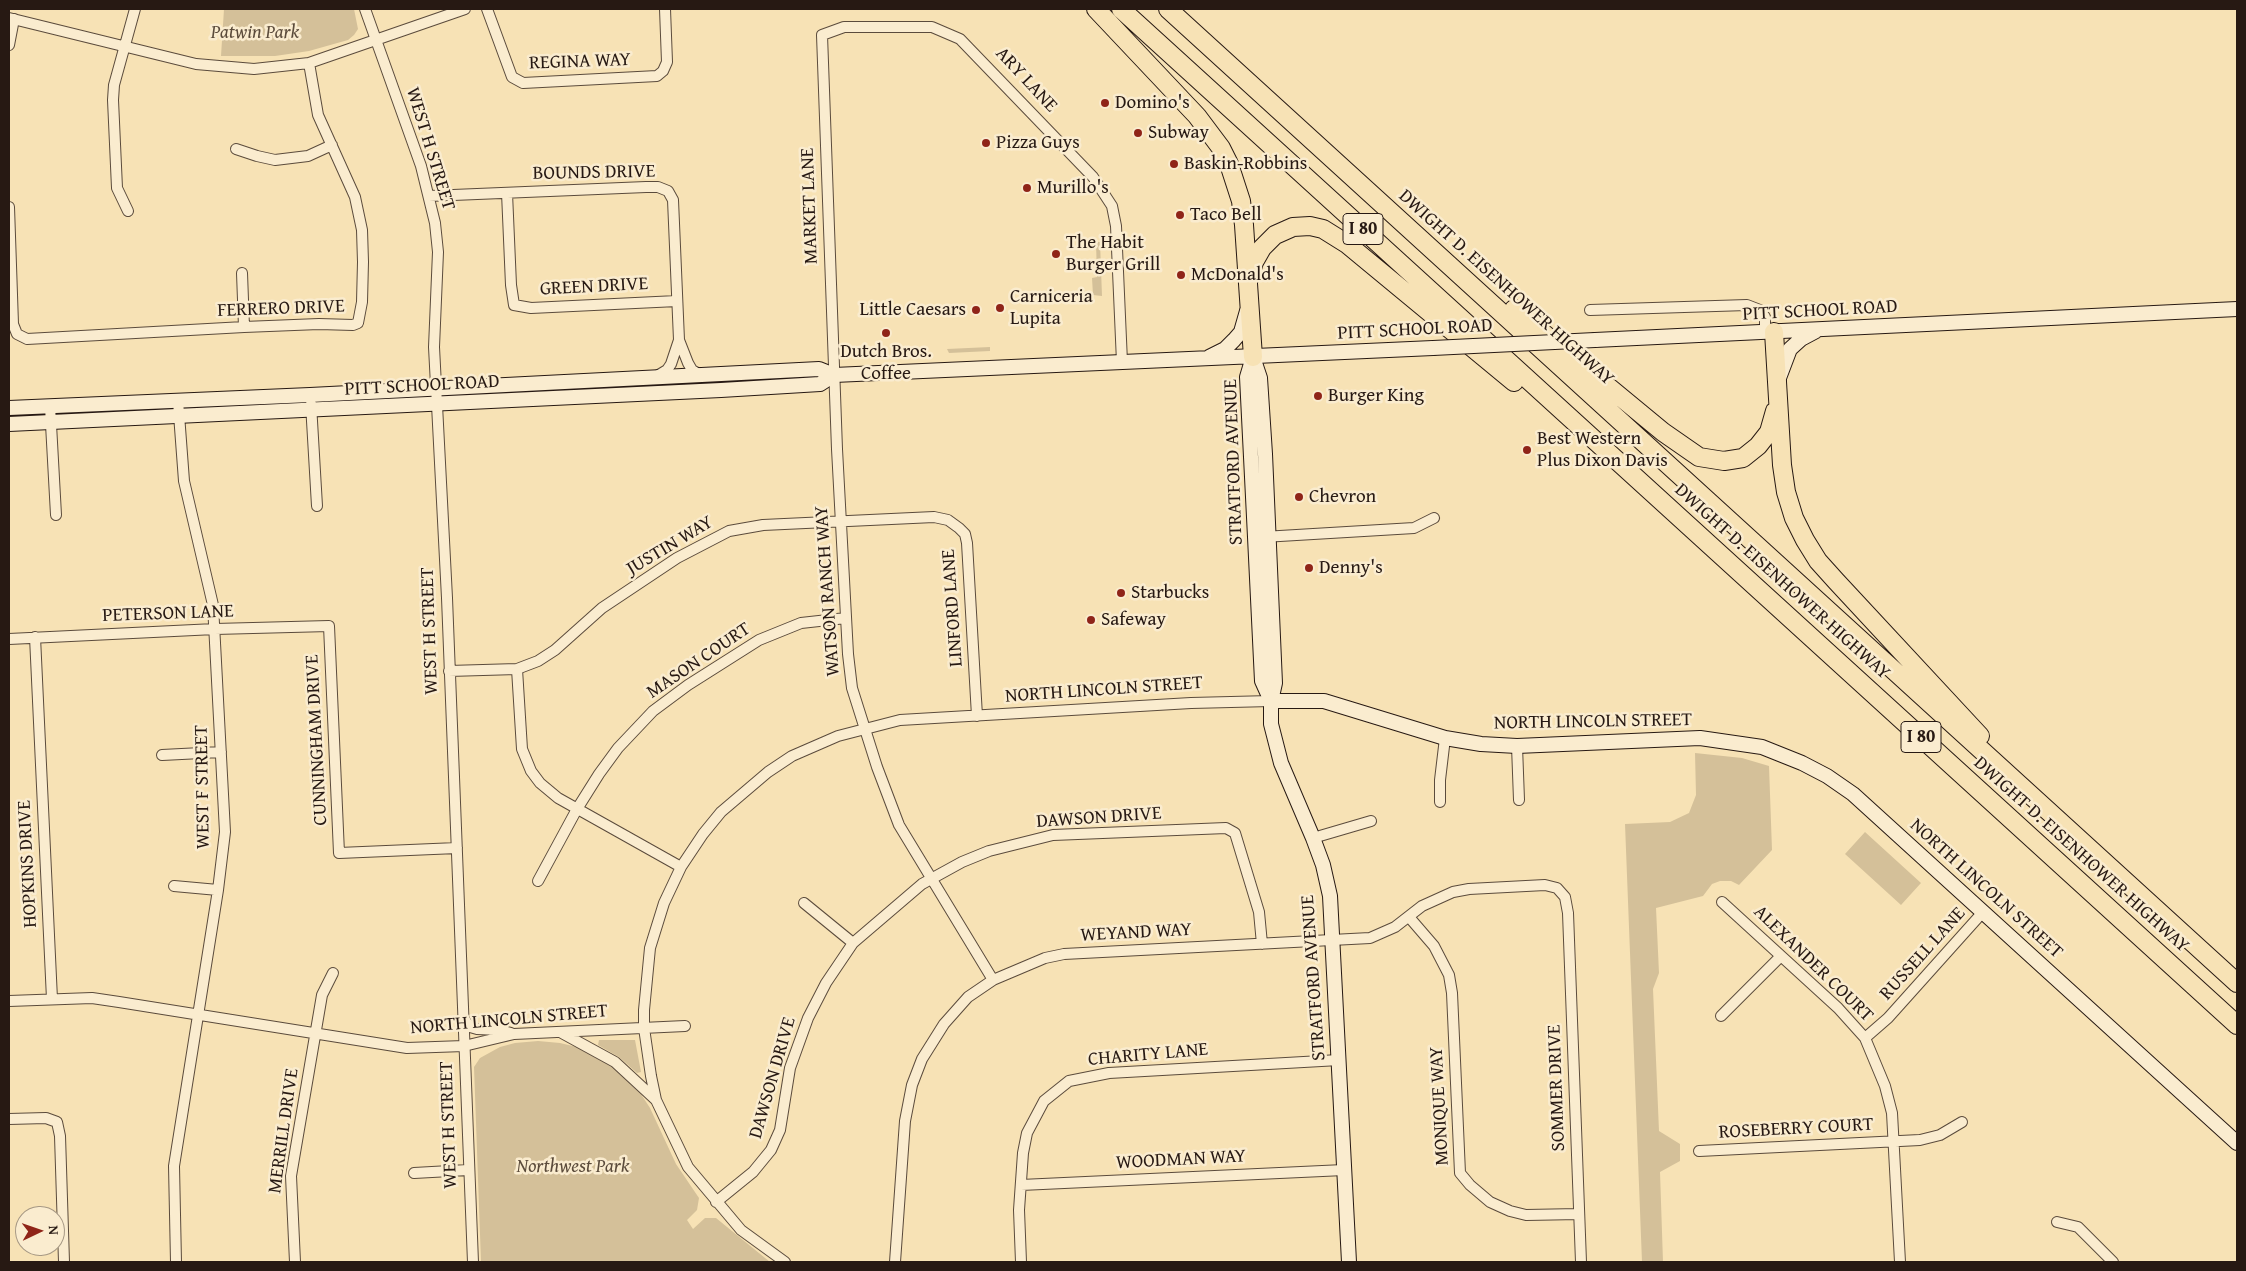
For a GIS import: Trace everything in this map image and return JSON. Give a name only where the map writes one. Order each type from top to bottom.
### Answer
[{"type":"highway","points":[[1096,9],[1197,116],[1221,148],[1236,181],[1241,201],[1250,287],[1253,357]]},
{"type":"highway","name":"DWIGHT D. EISENHOWER HIGHWAY","points":[[1121,9],[2237,1025]]},
{"type":"highway","name":"DWIGHT D. EISENHOWER HIGHWAY","points":[[1168,9],[2237,983]]},
{"type":"highway","points":[[1250,287],[1254,262],[1262,248],[1275,235],[1293,227],[1310,226],[1333,234],[1530,395],[1605,450]]},
{"type":"highway","points":[[1471,284],[1507,303],[1663,432],[1699,457],[1724,462],[1743,458],[1758,446],[1769,432],[1774,420],[1777,388]]},
{"type":"highway","points":[[1770,332],[1786,492],[1794,518],[1805,540],[1818,561],[1976,730],[2003,769]]},
{"type":"main road","points":[[1200,359],[1212,356],[1225,349],[1241,332],[1246,322],[1250,287]]},
{"type":"main road","name":"PITT SCHOOL ROAD","points":[[9,408],[819,369],[834,375],[1253,357],[2237,309]]},
{"type":"main road","points":[[1777,388],[1786,354],[1801,339],[1820,329]]},
{"type":"main road","name":"STRATFORD AVENUE","points":[[1253,357],[1260,378],[1262,537],[1275,683],[1271,701],[1271,724],[1280,763],[1313,838],[1323,865],[1330,896],[1349,1262]]},
{"type":"main road","name":"PITT SCHOOL ROAD","points":[[9,424],[820,384],[834,375]]},
{"type":"main road","name":"NORTH LINCOLN STREET","points":[[1271,701],[1324,701],[1446,738],[1481,744],[1516,746],[1700,738],[1762,747],[1827,776],[1853,794],[2237,1143]]},
{"type":"street","points":[[128,211],[116,188],[113,100],[114,85],[135,9]]},
{"type":"street","name":"WEST H STREET","points":[[365,9],[420,166],[429,196],[438,252],[434,348],[457,848],[473,1262]]},
{"type":"street","points":[[9,45],[12,18],[196,64],[254,69],[309,63],[465,9]]},
{"type":"street","name":"REGINA WAY","points":[[487,9],[510,72],[517,81],[645,78],[657,76],[663,71],[667,62],[665,9]]},
{"type":"street","name":"ARY LANE","points":[[822,35],[844,27],[932,26],[960,39],[1093,176],[1112,206],[1116,226],[1122,362]]},
{"type":"street","name":"MARKET LANE","points":[[822,35],[834,375]]},
{"type":"street","name":"FERRERO DRIVE","points":[[9,207],[13,324],[17,334],[27,339],[244,327],[319,324],[353,325],[358,322],[362,302],[362,230],[355,197],[318,115],[309,63]]},
{"type":"street","points":[[236,149],[266,158],[290,160],[308,156],[332,146]]},
{"type":"street","name":"BOUNDS DRIVE","points":[[429,196],[646,187],[658,187],[668,191],[673,200],[679,340],[692,370],[700,375]]},
{"type":"street","name":"GREEN DRIVE","points":[[508,193],[511,285],[514,305],[531,308],[677,301]]},
{"type":"street","points":[[242,273],[244,327]]},
{"type":"street","points":[[1590,310],[1747,305],[1760,310],[1770,332]]},
{"type":"street","name":"BOUNDS DRIVE","points":[[657,376],[667,370],[671,364],[679,340]]},
{"type":"street","name":"WATSON RANCH WAY","points":[[834,375],[846,618],[851,680],[864,728],[888,799],[899,825],[993,980]]},
{"type":"street","points":[[310,395],[316,506]]},
{"type":"street","name":"WEST F STREET","points":[[176,1262],[174,1166],[218,890],[224,832],[213,605],[184,481],[178,401]]},
{"type":"street","points":[[50,406],[56,514]]},
{"type":"street","name":"JUSTIN WAY","points":[[449,671],[517,669],[538,662],[555,650],[602,608],[677,558],[729,531],[763,525],[934,517]]},
{"type":"street","name":"LINFORD LANE","points":[[934,517],[948,520],[959,528],[965,534],[967,542],[977,716]]},
{"type":"street","points":[[1262,537],[1414,528],[1434,518]]},
{"type":"street","name":"MASON COURT","points":[[538,881],[577,809],[618,748],[653,711],[688,684],[735,654],[784,629],[801,623],[846,618]]},
{"type":"street","name":"PETERSON LANE","points":[[9,639],[215,629],[329,626]]},
{"type":"street","name":"CUNNINGHAM DRIVE","points":[[329,626],[339,853],[457,848]]},
{"type":"street","name":"HOPKINS DRIVE","points":[[34,637],[52,999]]},
{"type":"street","points":[[517,669],[522,749],[527,763],[540,783],[558,798],[681,867]]},
{"type":"street","name":"NORTH LINCOLN STREET","points":[[9,1001],[92,998],[395,1047],[464,1046],[514,1034],[644,1028],[645,987],[650,948],[664,904],[681,867],[721,812],[768,772],[814,745],[864,728],[900,720],[1191,703],[1271,701]]},
{"type":"street","points":[[1440,802],[1440,780],[1446,738]]},
{"type":"street","points":[[1516,746],[1519,800]]},
{"type":"street","points":[[162,755],[221,752]]},
{"type":"street","points":[[1313,838],[1371,821]]},
{"type":"street","name":"DAWSON DRIVE","points":[[716,1202],[753,1172],[771,1150],[780,1130],[790,1068],[808,1018],[826,983],[853,943],[930,878],[989,851],[1053,836],[1226,828],[1235,833],[1259,912],[1262,944]]},
{"type":"street","name":"WEYAND WAY","points":[[895,1262],[904,1121],[912,1085],[922,1059],[944,1024],[968,997],[993,980],[1044,958],[1064,954],[1333,940],[1376,936],[1395,927],[1422,906],[1452,892],[1469,889],[1546,885],[1557,888],[1566,897],[1568,913]]},
{"type":"street","points":[[174,886],[218,890]]},
{"type":"street","name":"ALEXANDER COURT","points":[[1722,902],[1838,1008],[1865,1038],[1885,1086],[1892,1113],[1900,1262]]},
{"type":"street","points":[[804,903],[853,943]]},
{"type":"street","name":"RUSSELL LANE","points":[[1865,1038],[1888,1018],[1984,912]]},
{"type":"street","name":"SOMMER DRIVE","points":[[1568,913],[1581,1262]]},
{"type":"street","name":"MONIQUE WAY","points":[[1409,917],[1434,946],[1449,975],[1452,993],[1460,1173],[1470,1185],[1490,1202],[1510,1211],[1526,1215],[1580,1214]]},
{"type":"street","points":[[1721,1016],[1781,956]]},
{"type":"street","name":"MERRILL DRIVE","points":[[295,1262],[291,1176],[322,995],[333,973]]},
{"type":"street","points":[[463,1017],[470,1027],[500,1030],[514,1034]]},
{"type":"street","points":[[686,1026],[644,1028],[656,1100],[688,1167],[741,1230],[785,1262]]},
{"type":"street","points":[[562,1032],[616,1062],[656,1100]]},
{"type":"street","name":"CHARITY LANE","points":[[1020,1262],[1019,1210],[1023,1153],[1034,1117],[1044,1100],[1068,1082],[1087,1076],[1109,1073],[1339,1060]]},
{"type":"street","points":[[9,1119],[46,1118],[56,1122],[60,1136],[64,1262]]},
{"type":"street","name":"ROSEBERRY COURT","points":[[1699,1151],[1920,1140],[1940,1135],[1962,1122]]},
{"type":"street","points":[[414,1172],[468,1170]]},
{"type":"street","name":"WOODMAN WAY","points":[[1021,1185],[1344,1170]]},
{"type":"street","points":[[2057,1222],[2078,1226],[2113,1262]]},
{"type":"green space","name":"Patwin Park","points":[[224,9],[354,9],[358,29],[348,40],[309,51],[275,56],[221,56]]},
{"type":"green space","points":[[1096,242],[1100,242],[1102,296],[1093,295],[1092,278],[1097,277]]},
{"type":"green space","points":[[990,347],[990,351],[949,353],[947,349]]},
{"type":"green space","points":[[1695,753],[1742,758],[1769,766],[1772,850],[1739,885],[1731,881],[1720,881],[1712,884],[1703,896],[1656,908],[1659,973],[1653,989],[1659,1131],[1680,1144],[1680,1161],[1660,1172],[1663,1262],[1642,1262],[1625,824],[1670,822],[1689,813],[1696,795]]},
{"type":"green space","points":[[1865,832],[1921,883],[1901,905],[1845,854]]},
{"type":"green space","points":[[599,1040],[635,1040],[641,1072],[637,1073],[619,1057],[598,1045]]},
{"type":"green space","name":"Northwest Park","points":[[538,1041],[560,1043],[581,1048],[606,1061],[635,1085],[650,1108],[676,1164],[699,1198],[697,1210],[687,1220],[693,1229],[705,1218],[716,1218],[770,1262],[481,1262],[474,1067],[480,1058],[500,1047],[515,1043]]},
{"type":"place","name":"Domino's","points":[[1105,103]]},
{"type":"place","name":"Subway","points":[[1138,133]]},
{"type":"place","name":"Pizza Guys","points":[[986,143]]},
{"type":"place","name":"Baskin-Robbins","points":[[1174,164]]},
{"type":"place","name":"Murillo's","points":[[1027,188]]},
{"type":"place","name":"Taco Bell","points":[[1180,215]]},
{"type":"place","name":"The Habit Burger Grill","points":[[1056,254]]},
{"type":"place","name":"McDonald's","points":[[1181,275]]},
{"type":"place","name":"Carniceria Lupita","points":[[1000,308]]},
{"type":"place","name":"Little Caesars","points":[[976,310]]},
{"type":"place","name":"Dutch Bros. Coffee","points":[[886,333]]},
{"type":"place","name":"Burger King","points":[[1318,396]]},
{"type":"place","name":"Best Western Plus Dixon Davis","points":[[1527,450]]},
{"type":"place","name":"Chevron","points":[[1299,497]]},
{"type":"place","name":"Denny's","points":[[1309,568]]},
{"type":"place","name":"Starbucks","points":[[1121,593]]},
{"type":"place","name":"Safeway","points":[[1091,620]]}]
